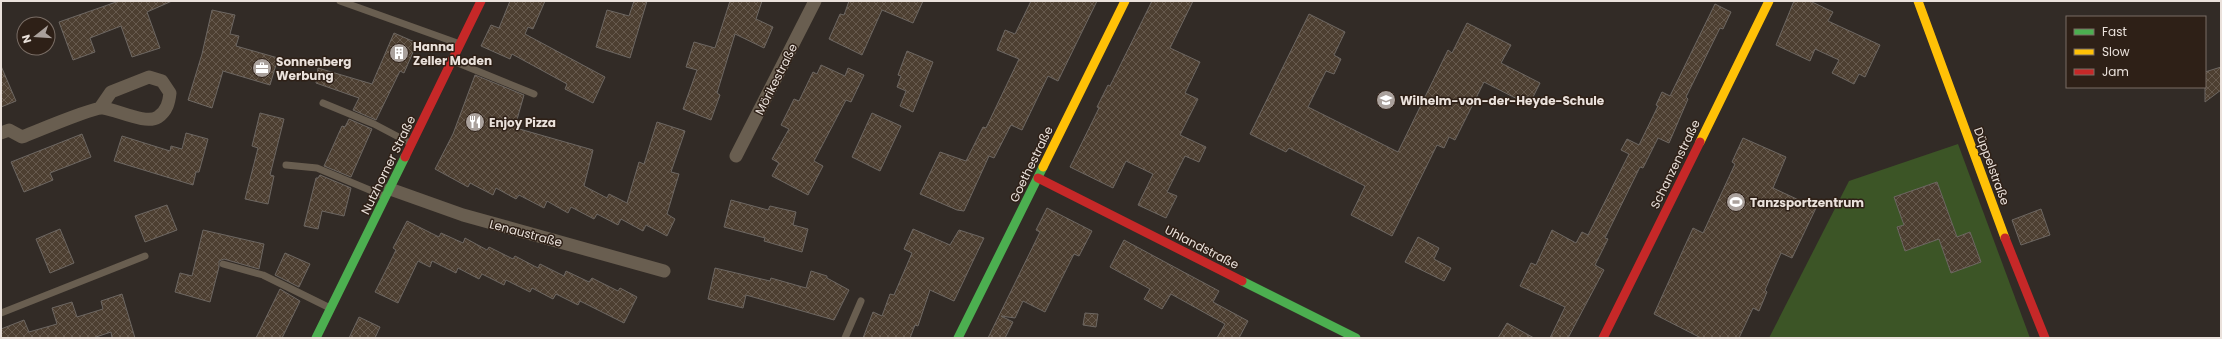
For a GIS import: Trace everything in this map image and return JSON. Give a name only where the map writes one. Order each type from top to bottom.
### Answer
[{"type":"street","name":"Nutzhorner Straße","points":[[316,338],[481,1]]},
{"type":"street","name":"Mörikestraße","points":[[736,156],[815,1]]},
{"type":"street","name":"Goethestraße","points":[[958,338],[1125,1]]},
{"type":"street","name":"Schanzenstraße","points":[[1603,338],[1769,1]]},
{"type":"street","name":"Düppelstraße","points":[[1918,1],[2010,252],[2045,338]]},
{"type":"street","points":[[1,133],[9,130],[22,137],[100,108],[119,111],[146,120],[158,117],[168,105],[170,93],[162,81],[149,77],[111,92],[100,108]]},
{"type":"street","name":"Uhlandstraße","points":[[1038,178],[1356,338]]},
{"type":"street","name":"Lenaustraße","points":[[388,193],[664,271]]},
{"type":"lane","points":[[340,1],[460,44]]},
{"type":"lane","points":[[452,60],[534,94]]},
{"type":"lane","points":[[323,103],[374,124],[412,144]]},
{"type":"lane","points":[[286,165],[317,168],[388,193]]},
{"type":"lane","points":[[1,313],[145,256]]},
{"type":"lane","points":[[223,264],[263,275],[330,309]]},
{"type":"lane","points":[[845,338],[861,302]]},
{"type":"green space","points":[[1958,144],[2030,338],[1769,338],[1849,181]]},
{"type":"building","points":[[119,1],[172,1],[147,12],[160,48],[132,57],[121,26],[90,38],[95,52],[73,60],[59,22]]},
{"type":"building","points":[[510,1],[545,1],[533,29],[528,27],[525,34],[605,77],[593,103],[565,89],[567,84],[512,54],[510,59],[481,46],[491,25],[499,28]]},
{"type":"building","points":[[634,1],[647,1],[630,58],[596,47],[607,10],[629,16]]},
{"type":"building","points":[[730,1],[762,1],[756,19],[773,27],[764,48],[735,34],[717,93],[720,95],[711,120],[683,109],[697,70],[686,67],[694,42],[715,48]]},
{"type":"building","points":[[849,1],[923,1],[913,23],[882,10],[862,55],[829,39],[840,14],[844,15]]},
{"type":"building","points":[[1031,1],[1097,1],[1058,81],[1048,76],[1022,130],[1011,125],[994,158],[989,156],[964,211],[957,210],[920,194],[940,152],[966,161],[983,127],[986,128],[1019,59],[997,50],[1005,30],[1015,34]]},
{"type":"building","points":[[1152,1],[1193,1],[1170,48],[1200,62],[1185,93],[1198,99],[1180,135],[1206,147],[1199,162],[1185,156],[1167,192],[1177,196],[1166,218],[1138,205],[1153,174],[1126,161],[1113,188],[1070,167],[1099,108],[1097,107],[1108,85],[1110,86]]},
{"type":"building","points":[[1794,1],[1810,1],[1833,12],[1828,21],[1880,45],[1865,77],[1859,74],[1854,84],[1832,73],[1839,60],[1815,49],[1810,61],[1776,45]]},
{"type":"building","points":[[1715,4],[1731,12],[1723,29],[1720,28],[1686,97],[1688,99],[1669,143],[1658,138],[1643,168],[1640,167],[1605,238],[1608,239],[1595,265],[1604,270],[1568,338],[1550,338],[1565,307],[1520,286],[1531,263],[1536,265],[1552,230],[1576,243],[1582,232],[1588,235],[1629,154],[1621,150],[1627,139],[1639,145],[1658,106],[1656,105],[1662,92],[1670,96]]},
{"type":"building","points":[[212,10],[235,15],[230,34],[239,36],[236,46],[278,58],[270,85],[223,71],[212,108],[188,100],[202,54]]},
{"type":"building","points":[[1309,14],[1345,32],[1334,55],[1341,59],[1334,74],[1326,71],[1308,107],[1398,152],[1448,50],[1452,53],[1467,23],[1511,45],[1501,63],[1540,83],[1529,105],[1484,82],[1455,140],[1449,137],[1444,148],[1437,145],[1392,236],[1351,215],[1365,186],[1289,148],[1286,152],[1250,134]]},
{"type":"building","points":[[394,33],[417,43],[404,73],[400,71],[376,120],[353,110],[359,98],[316,83],[318,68],[372,84]]},
{"type":"building","points":[[907,51],[933,62],[913,112],[900,106],[906,91],[897,87],[901,76],[898,75]]},
{"type":"building","points":[[821,65],[845,76],[848,68],[864,75],[851,102],[846,100],[814,161],[823,166],[808,195],[772,176],[779,163],[772,159],[789,129],[781,125],[794,99],[799,101],[813,72],[817,74]]},
{"type":"building","points":[[1,66],[16,101],[1,107]]},
{"type":"building","points":[[2221,67],[2221,90],[2205,102],[2206,88],[2206,72]]},
{"type":"building","points":[[475,75],[524,95],[516,128],[593,150],[584,186],[607,198],[609,194],[627,203],[639,162],[644,164],[657,122],[685,131],[671,172],[679,174],[667,214],[675,219],[667,236],[646,225],[643,231],[621,219],[618,225],[597,214],[594,219],[571,207],[568,213],[547,201],[544,208],[519,195],[516,199],[496,188],[493,195],[470,183],[468,187],[435,169],[453,134]]},
{"type":"building","points":[[260,113],[284,119],[270,175],[274,176],[268,204],[245,199],[258,148],[252,146]]},
{"type":"building","points":[[872,113],[901,126],[880,171],[852,157]]},
{"type":"building","points":[[349,119],[372,129],[351,177],[324,166],[342,126],[345,127]]},
{"type":"building","points":[[186,133],[208,139],[199,172],[196,172],[193,185],[114,161],[122,136],[170,151],[171,146],[182,149]]},
{"type":"building","points":[[82,134],[91,157],[50,173],[53,180],[24,192],[11,162]]},
{"type":"building","points":[[1743,138],[1786,157],[1773,188],[1816,208],[1792,258],[1781,253],[1765,290],[1767,292],[1759,311],[1753,308],[1739,338],[1701,338],[1654,314],[1693,228],[1703,233],[1735,164],[1732,162]]},
{"type":"building","points":[[320,175],[351,188],[344,216],[322,211],[318,229],[304,226],[316,178]]},
{"type":"building","points":[[1937,182],[1957,237],[1970,232],[1981,262],[1951,273],[1939,239],[1905,251],[1897,227],[1904,225],[1894,197]]},
{"type":"building","points":[[731,200],[768,210],[770,206],[796,212],[793,225],[808,229],[802,252],[764,241],[765,238],[724,227]]},
{"type":"building","points":[[167,205],[177,230],[145,242],[135,216]]},
{"type":"building","points":[[1047,208],[1092,231],[1079,256],[1074,254],[1045,312],[1023,301],[1015,318],[1001,316],[1013,322],[1005,338],[988,338],[1040,232],[1036,230]]},
{"type":"building","points":[[2041,209],[2050,235],[2021,245],[2012,220]]},
{"type":"building","points":[[407,221],[439,237],[441,233],[463,243],[465,238],[487,250],[489,247],[513,259],[515,256],[538,268],[540,264],[564,276],[566,271],[589,282],[592,278],[618,291],[620,288],[637,297],[624,323],[580,301],[578,305],[556,294],[553,299],[532,288],[530,292],[506,280],[504,285],[482,274],[479,279],[458,268],[456,273],[432,261],[430,267],[418,261],[398,303],[375,292],[396,250],[393,248]]},
{"type":"building","points":[[60,229],[74,263],[50,273],[36,239]]},
{"type":"building","points":[[913,229],[950,245],[959,230],[984,238],[954,301],[930,290],[918,326],[915,325],[910,338],[863,338],[873,312],[882,316],[890,294],[894,295],[912,253],[904,249]]},
{"type":"building","points":[[203,230],[264,244],[259,269],[224,259],[219,261],[219,267],[210,302],[175,292],[180,273],[192,276]]},
{"type":"building","points":[[1418,237],[1439,248],[1434,259],[1451,268],[1444,281],[1405,262]]},
{"type":"building","points":[[1124,240],[1219,291],[1213,302],[1248,321],[1239,338],[1217,338],[1225,324],[1171,294],[1162,309],[1144,299],[1150,289],[1110,267]]},
{"type":"building","points":[[285,253],[310,264],[299,287],[275,275]]},
{"type":"building","points":[[715,268],[770,281],[771,278],[806,288],[811,271],[827,276],[827,278],[849,290],[834,320],[746,295],[743,308],[708,299]]},
{"type":"building","points":[[280,289],[300,301],[282,338],[256,338]]},
{"type":"building","points":[[122,294],[135,338],[112,338],[111,332],[93,338],[1,338],[1,329],[24,320],[29,332],[57,324],[52,308],[72,302],[77,317],[103,309],[101,301]]},
{"type":"building","points":[[1085,313],[1098,314],[1096,327],[1083,325]]},
{"type":"building","points":[[359,317],[380,327],[375,338],[349,338]]},
{"type":"building","points":[[1507,323],[1534,338],[1498,338]]},
{"type":"traffic: fast","points":[[316,338],[405,157]]},
{"type":"traffic: fast","points":[[958,338],[1043,167]]},
{"type":"traffic: fast","points":[[1242,281],[1356,338]]},
{"type":"traffic: slow","points":[[1043,167],[1125,1]]},
{"type":"traffic: slow","points":[[1700,142],[1769,1]]},
{"type":"traffic: slow","points":[[1918,1],[2005,238]]},
{"type":"traffic: jam","points":[[405,157],[481,1]]},
{"type":"traffic: jam","points":[[1603,338],[1700,142]]},
{"type":"traffic: jam","points":[[1038,178],[1242,281]]},
{"type":"traffic: jam","points":[[2005,238],[2045,338]]},
{"type":"place","name":"Hanna Zeller Moden","points":[[399,53]]},
{"type":"place","name":"Sonnenberg Werbung","points":[[262,68]]},
{"type":"place","name":"Wilhelm-von-der-Heyde-Schule","points":[[1386,100]]},
{"type":"place","name":"Enjoy Pizza","points":[[475,122]]},
{"type":"place","name":"Tanzsportzentrum","points":[[1736,202]]}]
